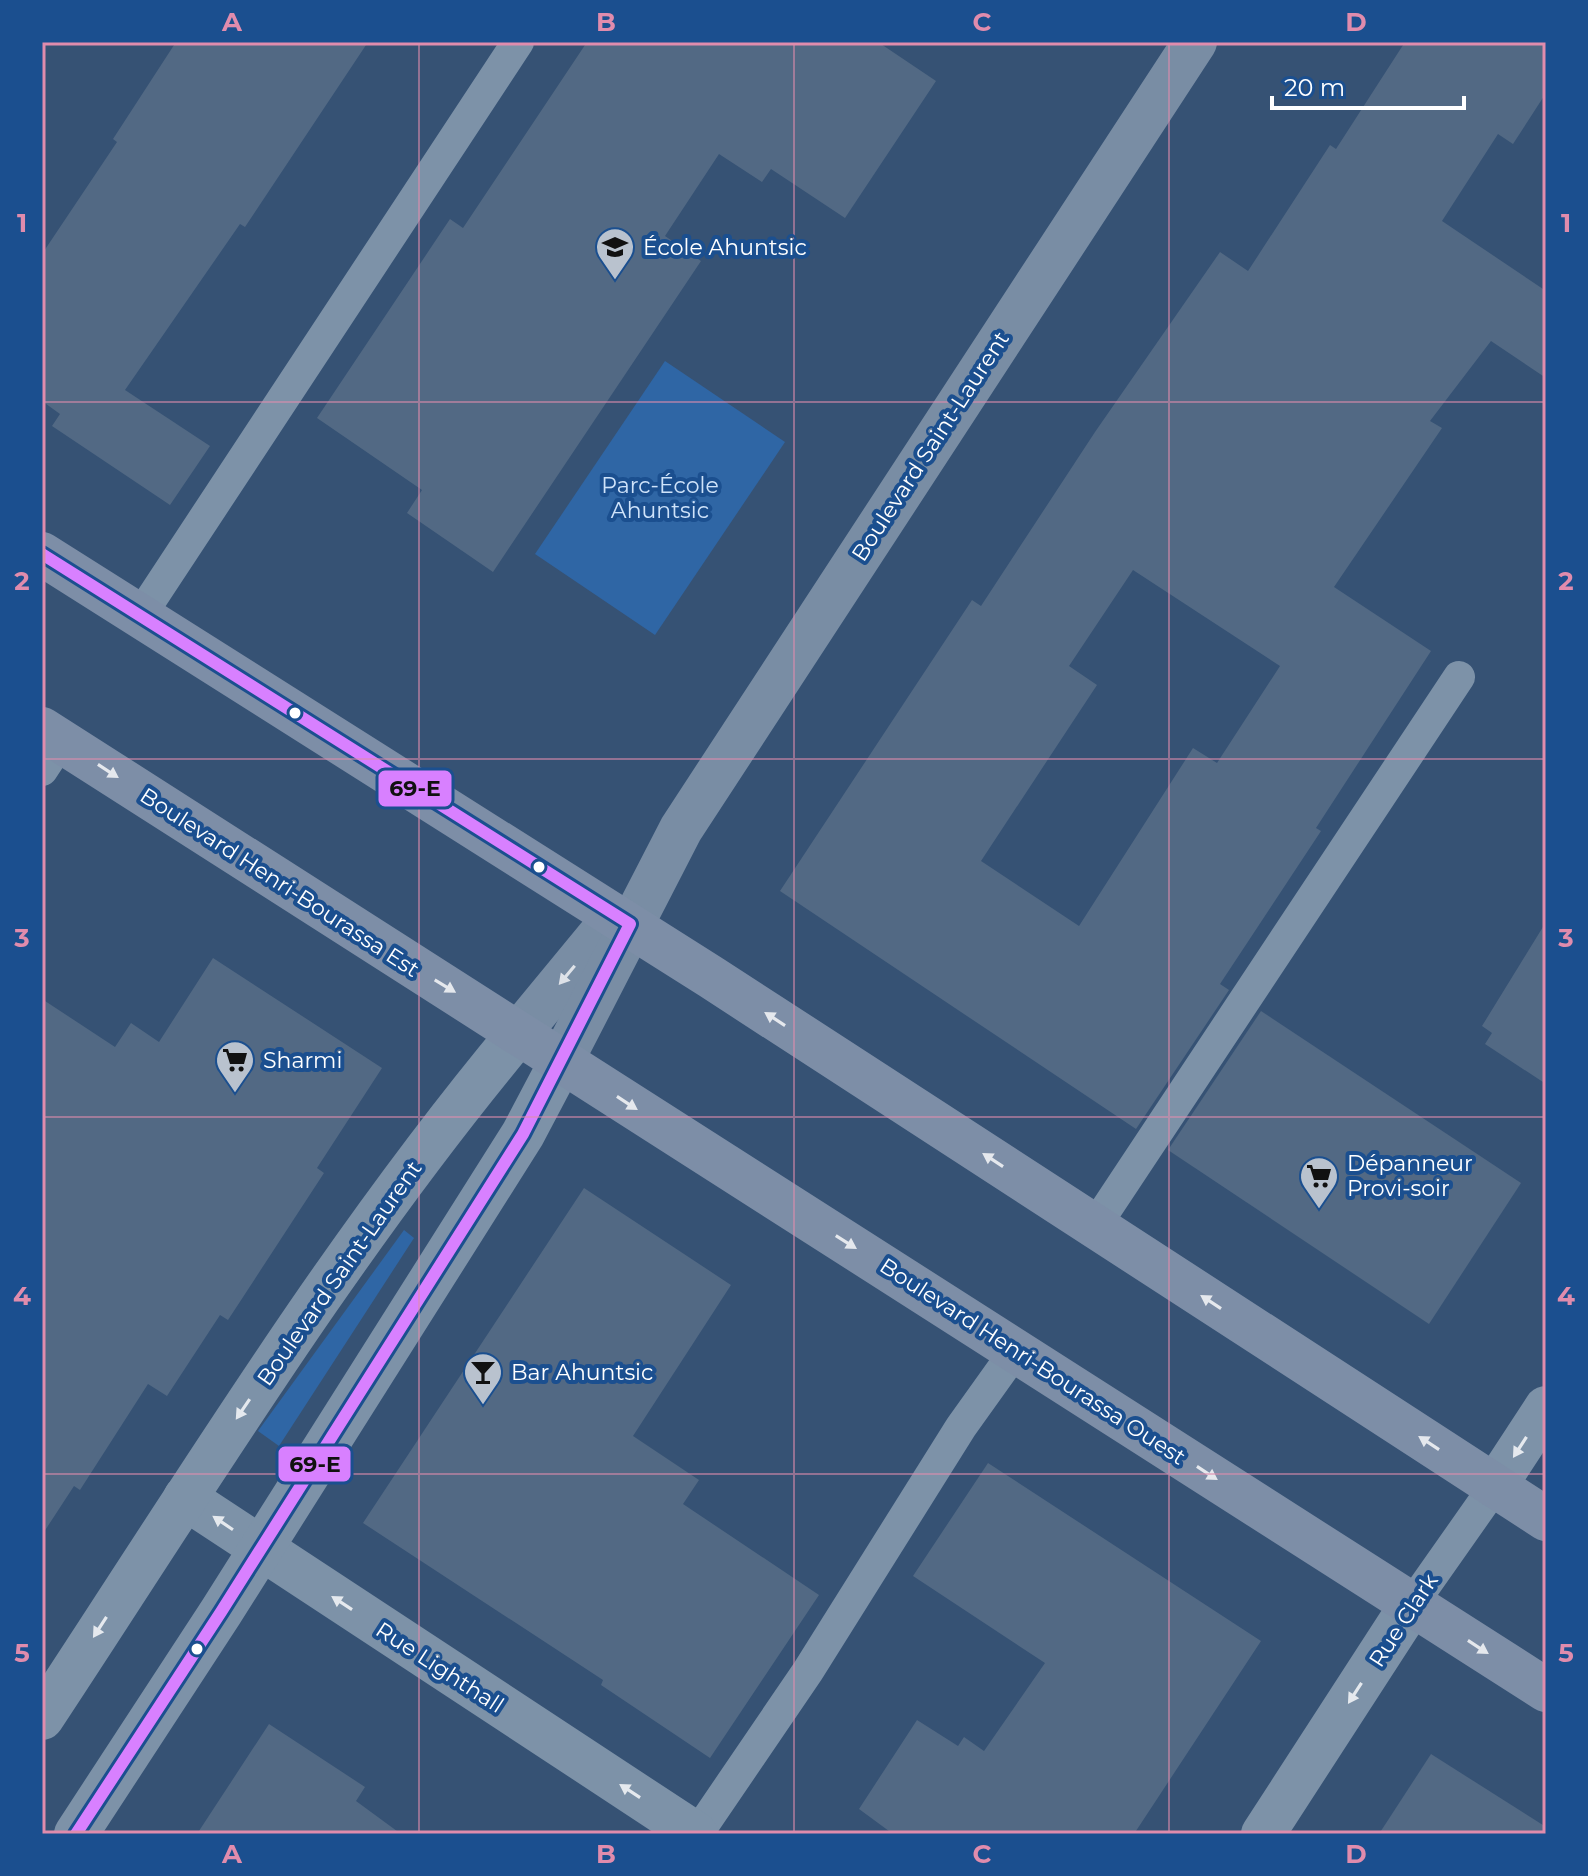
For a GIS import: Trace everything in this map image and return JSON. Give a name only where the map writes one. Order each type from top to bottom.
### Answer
[{"type":"main road","name":"Boulevard Saint-Laurent","points":[[562,1060],[623,920],[1195,42]]},
{"type":"main road","points":[[42,554],[623,920],[1546,1519]]},
{"type":"main road","name":"Boulevard Henri-Bourassa Est","points":[[48,747],[519,1033]]},
{"type":"main road","name":"Boulevard Saint-Laurent","points":[[519,1033],[623,920]]},
{"type":"main road","name":"Boulevard Henri-Bourassa Ouest","points":[[519,1033],[1546,1690]]},
{"type":"street","name":"Boulevard Saint-Laurent","points":[[42,1718],[185,1498],[376,1216],[519,1033]]},
{"type":"street","name":"Boulevard Saint-Laurent","points":[[76,1834],[261,1549],[523,1134],[562,1060]]},
{"type":"street","name":"Rue Clark","points":[[1495,1486],[1546,1408]]},
{"type":"street","name":"Rue Lighthall","points":[[185,1498],[696,1834]]},
{"type":"street","name":"Rue Clark","points":[[1263,1834],[1412,1604]]},
{"type":"lane","points":[[140,616],[518,42]]},
{"type":"lane","points":[[1095,1226],[1459,677]]},
{"type":"lane","points":[[696,1834],[808,1671],[961,1427],[1016,1350]]},
{"type":"lane","name":"Rue Clark","points":[[1412,1604],[1495,1486]]},
{"type":"green space","name":"Parc-École Ahuntsic","points":[[665,361],[785,442],[655,635],[535,554]]},
{"type":"green space","points":[[404,1230],[414,1238],[279,1446],[258,1431]]},
{"type":"building","points":[[176,42],[368,42],[245,227],[240,224],[125,390],[210,446],[170,505],[52,426],[60,414],[42,401],[42,254],[117,142],[113,139]]},
{"type":"building","points":[[587,42],[878,42],[936,81],[845,218],[771,169],[762,182],[719,154],[665,236],[701,261],[493,572],[407,513],[422,490],[317,418],[450,219],[463,228]]},
{"type":"building","points":[[1405,42],[1546,42],[1546,93],[1513,144],[1498,134],[1442,221],[1546,291],[1546,378],[1491,341],[1430,421],[1442,428],[1334,587],[1431,651],[1316,828],[1321,831],[1220,984],[1229,990],[1136,1129],[780,891],[972,600],[981,606],[1095,432],[1220,252],[1248,271],[1330,145],[1336,149]],"holes":[[[1133,570],[1280,666],[1217,763],[1193,748],[1079,926],[981,861],[1097,685],[1069,666]]]},
{"type":"building","points":[[1546,922],[1546,1084],[1485,1044],[1492,1033],[1482,1026]]},
{"type":"building","points":[[213,958],[382,1068],[317,1168],[324,1173],[228,1320],[220,1315],[167,1396],[148,1384],[80,1490],[74,1486],[42,1535],[42,999],[115,1047],[131,1023],[159,1042]]},
{"type":"building","points":[[1261,1011],[1521,1183],[1429,1324],[1168,1150]]},
{"type":"building","points":[[584,1188],[731,1285],[633,1436],[699,1480],[683,1504],[819,1595],[710,1758],[601,1685],[603,1680],[363,1523]]},
{"type":"building","points":[[988,1463],[1261,1641],[1134,1834],[893,1834],[859,1809],[917,1720],[958,1746],[964,1737],[984,1751],[1045,1663],[913,1576]]},
{"type":"building","points":[[269,1724],[365,1787],[356,1801],[401,1834],[197,1834]]},
{"type":"building","points":[[1431,1754],[1546,1827],[1546,1834],[1379,1834]]},
{"type":"transit line","name":"69-E","points":[[42,554],[630,924],[523,1134],[221,1612],[76,1834]]},
{"type":"place","name":"École Ahuntsic","points":[[615,281]]},
{"type":"place","name":"Sharmi","points":[[235,1094]]},
{"type":"place","name":"Dépanneur Provi-soir","points":[[1319,1210]]},
{"type":"place","name":"Bar Ahuntsic","points":[[483,1406]]}]
